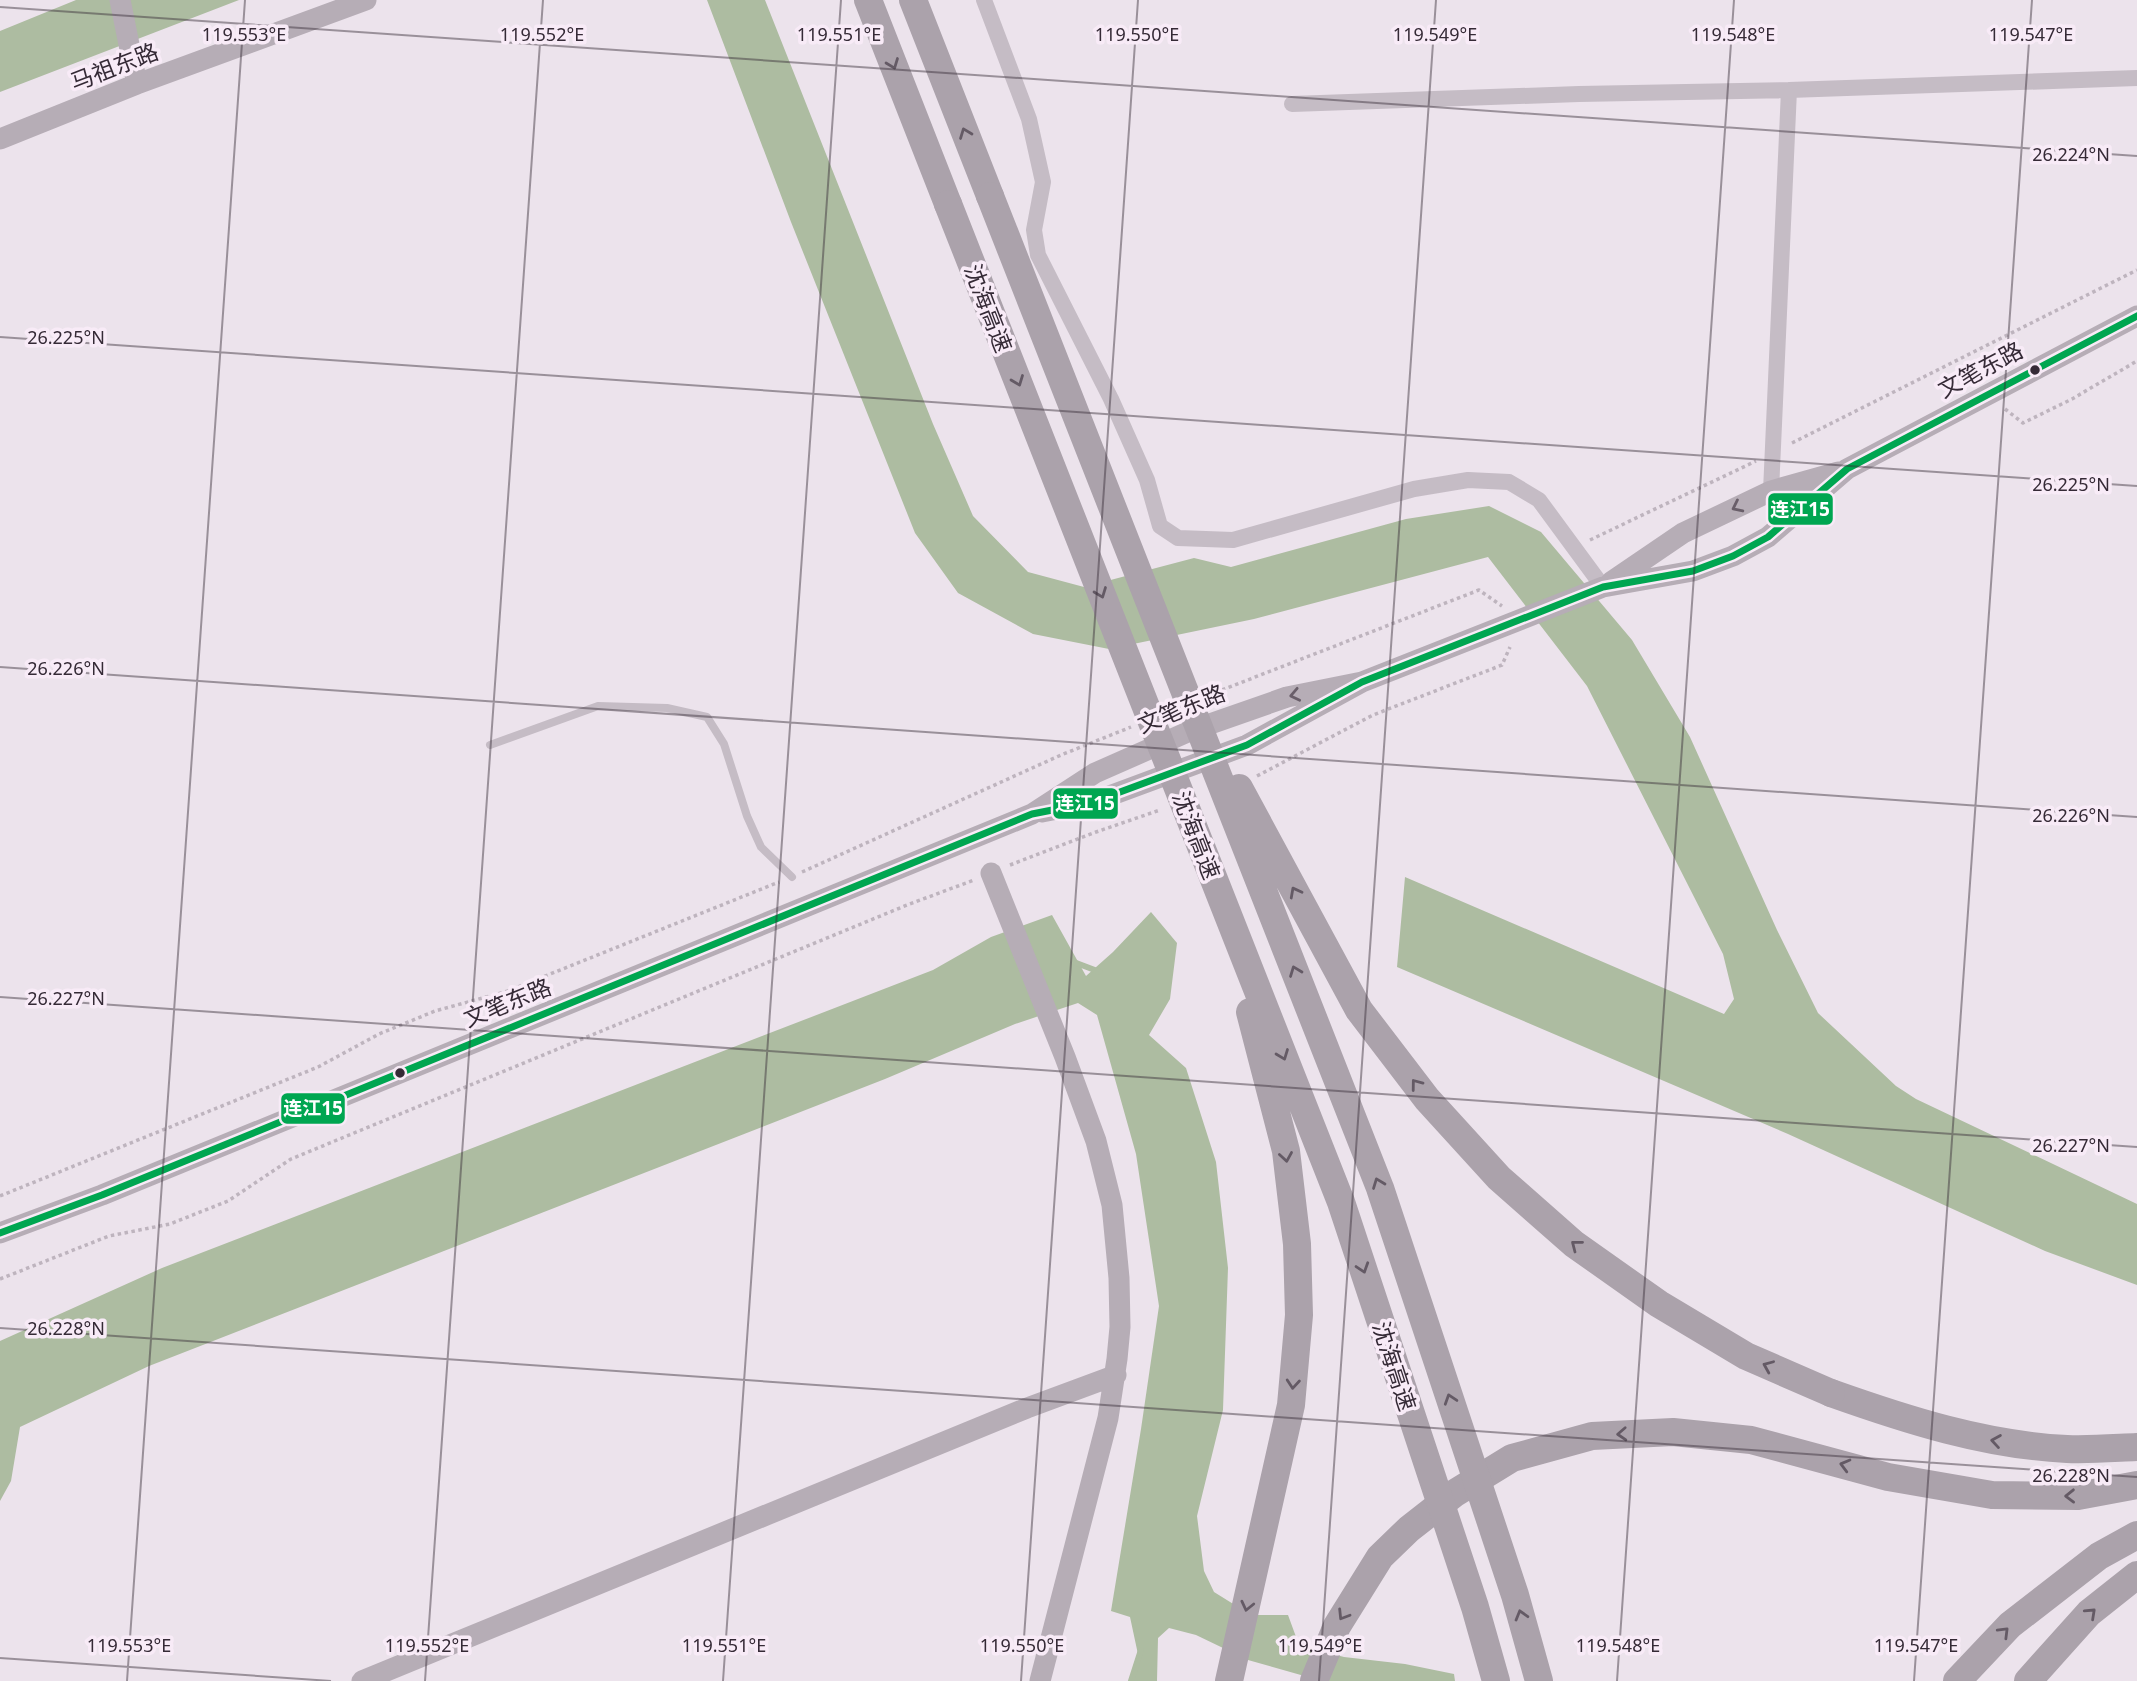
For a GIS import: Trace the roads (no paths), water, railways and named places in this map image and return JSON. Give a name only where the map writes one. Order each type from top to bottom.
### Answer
[{"type":"highway","name":"沈海高速","points":[[868,0],[1144,721],[1341,1202],[1475,1607],[1496,1681]]},
{"type":"highway","name":"沈海高速","points":[[912,0],[1380,1188],[1515,1595],[1539,1681]]},
{"type":"highway","points":[[1180,680],[1359,1010],[1427,1099],[1499,1178],[1574,1244],[1659,1304],[1746,1356],[1831,1393],[1906,1420],[1993,1441],[2068,1449],[2137,1447]]},
{"type":"highway","points":[[1144,721],[1244,988],[1286,1151],[1297,1244],[1299,1315],[1291,1405],[1229,1681]]},
{"type":"highway","points":[[1314,1681],[1337,1626],[1380,1557],[1409,1529],[1455,1493],[1512,1458],[1592,1436],[1673,1432],[1751,1440],[1888,1477],[1992,1495],[2078,1496],[2137,1485]]},
{"type":"highway","points":[[1957,1681],[2010,1625],[2099,1556],[2137,1535]]},
{"type":"highway","points":[[2028,1681],[2090,1613],[2137,1575]]},
{"type":"main road","points":[[120,0],[137,84]]},
{"type":"main road","name":"马祖东路","points":[[0,139],[137,84],[366,0]]},
{"type":"main road","name":"文笔东路","points":[[1032,814],[1093,802],[1247,745],[1362,682],[1603,587],[1683,533],[1771,491],[1847,469],[2137,316]]},
{"type":"main road","name":"文笔东路","points":[[1603,587],[1693,571],[1733,556],[1768,537],[1847,469]]},
{"type":"main road","name":"文笔东路","points":[[0,1233],[128,1185],[1032,814],[1094,773],[1190,731],[1235,713],[1287,697],[1362,682]]},
{"type":"main road","points":[[991,873],[1088,1118],[1102,1161],[1112,1205],[1120,1302],[1116,1375],[1096,1466],[1040,1681]]},
{"type":"main road","points":[[362,1681],[1027,1408],[1116,1375]]},
{"type":"street","points":[[984,0],[1029,119],[1043,182],[1034,230],[1038,256],[1111,399],[1147,480],[1160,526],[1178,538],[1233,540],[1414,489],[1468,480],[1510,482],[1539,500],[1603,587]]},
{"type":"street","points":[[1292,104],[2137,78]]},
{"type":"street","points":[[1771,491],[1789,90]]},
{"type":"lane","points":[[489,745],[598,706],[667,708],[707,717],[724,744],[747,816],[761,847],[792,877]]},
{"type":"waterway","points":[[1071,961],[1100,972]]},
{"type":"waterway","points":[[1131,1681],[1141,1650]]}]
